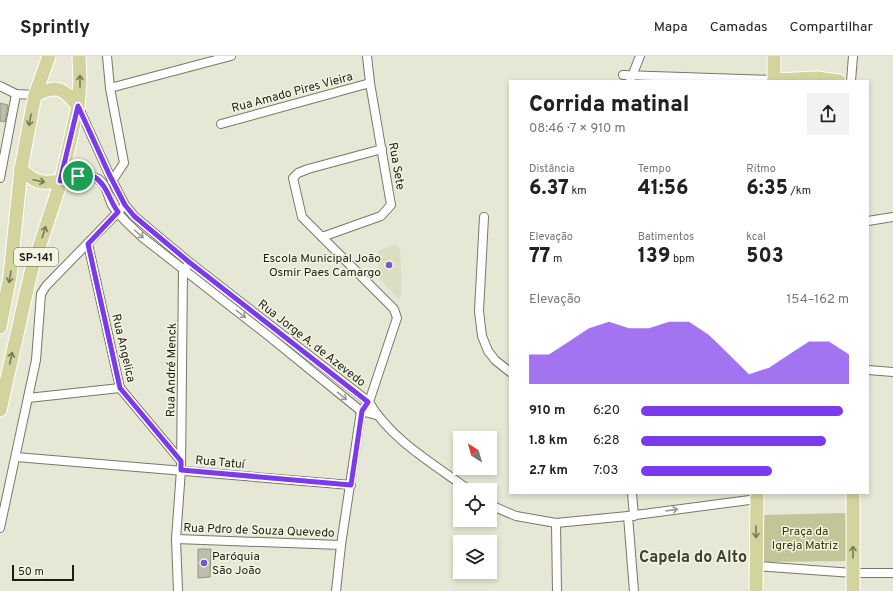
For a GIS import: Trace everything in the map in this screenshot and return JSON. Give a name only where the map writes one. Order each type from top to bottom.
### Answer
[{"type":"main road","name":"SP-141","points":[[0,327],[10,276],[22,169],[35,95],[49,56]]},
{"type":"main road","name":"SP-141","points":[[0,410],[26,292],[60,181],[78,106],[80,81],[79,56]]},
{"type":"main road","points":[[774,56],[774,80],[817,78],[832,80]]},
{"type":"main road","points":[[35,95],[48,89],[56,88],[69,95],[78,106]]},
{"type":"main road","points":[[22,169],[32,179],[40,182],[60,181]]},
{"type":"main road","points":[[853,494],[853,591]]},
{"type":"main road","points":[[756,591],[757,496]]},
{"type":"street","points":[[107,56],[110,88],[124,163],[112,181]]},
{"type":"street","points":[[110,88],[231,56]]},
{"type":"street","name":"Rua Sete","points":[[322,237],[381,216],[391,205],[370,83],[367,56]]},
{"type":"street","points":[[631,78],[640,56]]},
{"type":"street","points":[[851,80],[853,56]]},
{"type":"street","points":[[623,74],[631,78],[774,80]]},
{"type":"street","name":"Rua Amado Pires Vieira","points":[[221,124],[370,83]]},
{"type":"street","points":[[0,86],[16,94],[35,95]]},
{"type":"street","points":[[0,178],[16,94]]},
{"type":"street","name":"Rua Jorge A. de Azevedo","points":[[78,106],[112,181],[125,205],[154,234],[368,402],[376,415]]},
{"type":"street","points":[[336,591],[341,545],[362,411],[368,402],[397,318],[394,309],[302,217],[293,178],[298,173],[308,169],[382,149]]},
{"type":"street","name":"Rua Jorge A. de Azevedo","points":[[60,181],[93,176],[100,180],[118,212],[142,237],[362,411],[376,415]]},
{"type":"street","points":[[0,528],[36,360],[41,294],[46,286],[125,205]]},
{"type":"street","points":[[484,216],[480,310],[482,336],[491,356],[509,371]]},
{"type":"street","points":[[869,221],[893,217]]},
{"type":"street","name":"Rua Angelica","points":[[88,244],[120,388],[181,461]]},
{"type":"street","points":[[184,270],[189,262]]},
{"type":"street","name":"Rua André Menck","points":[[178,591],[176,539],[181,470],[184,270]]},
{"type":"street","points":[[26,292],[41,294]]},
{"type":"street","points":[[869,370],[893,372]]},
{"type":"street","points":[[28,398],[120,388]]},
{"type":"street","points":[[376,415],[414,450],[459,483]]},
{"type":"street","name":"Rua Tatuí","points":[[16,457],[351,485]]},
{"type":"street","points":[[632,494],[631,516],[634,591]]},
{"type":"street","points":[[497,508],[516,516],[556,523],[631,516],[757,496]]},
{"type":"street","points":[[556,523],[557,591]]},
{"type":"street","name":"Rua Pdro de Souza Quevedo","points":[[176,539],[341,545]]},
{"type":"street","points":[[757,566],[853,573],[893,573]]},
{"type":"shaded area","name":"Escola Municipal João Osmir Paes Camargo","points":[[395,244],[400,249],[402,292],[399,300],[379,278],[378,251]]},
{"type":"green space","name":"Praça da Igreja Matriz","points":[[846,513],[847,561],[764,562],[764,515]]},
{"type":"building","points":[[0,103],[8,105],[5,122],[0,121]]},
{"type":"building","name":"Paróquia São João","points":[[198,549],[211,549],[210,577],[198,578]]},
{"type":"place","name":"Escola Municipal João Osmir Paes Camargo","points":[[389,265]]},
{"type":"place","name":"Paróquia São João","points":[[204,563]]},
{"type":"district","name":"Capela do Alto","points":[[693,556]]},
{"type":"route","points":[[78,106],[109,174],[125,205],[134,216],[189,262],[368,402],[362,411],[356,439],[351,485],[181,470],[181,461],[120,388],[88,244],[118,212],[100,180],[88,175],[78,176],[60,181],[78,106]]}]
